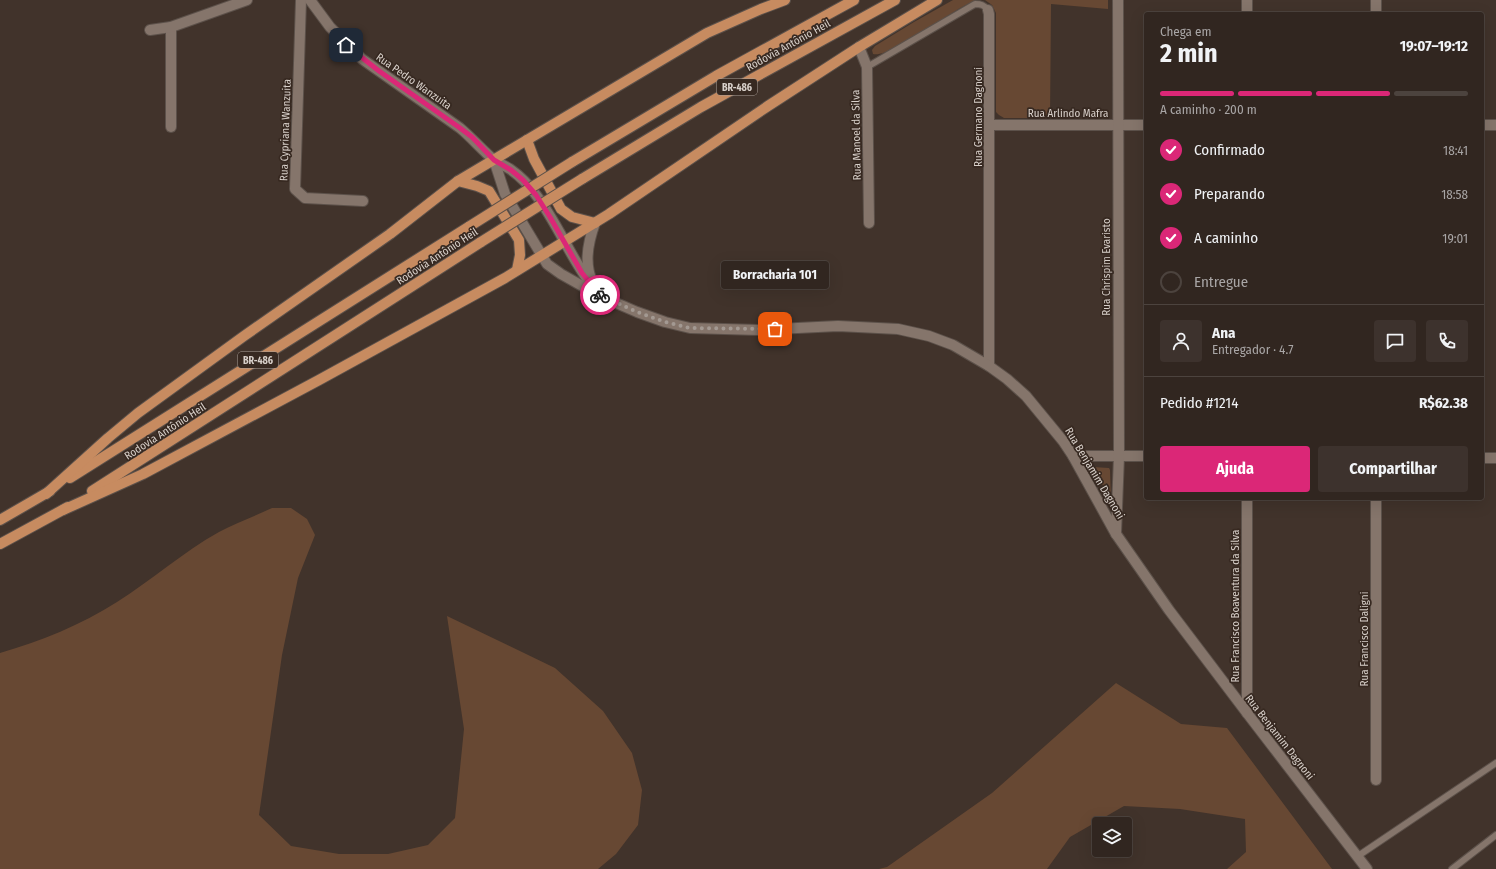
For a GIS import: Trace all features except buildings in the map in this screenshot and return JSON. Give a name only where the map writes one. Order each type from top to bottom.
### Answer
[{"type":"main road","points":[[46,494],[138,413],[244,336],[390,234],[458,181],[707,33],[785,0]]},
{"type":"main road","name":"Rodovia Antônio Heil","points":[[0,520],[46,494],[572,162],[710,80],[854,0]]},
{"type":"main road","name":"Rodovia Antônio Heil","points":[[0,544],[63,510],[582,178],[707,103],[895,0]]},
{"type":"main road","points":[[63,510],[143,474],[319,380],[517,270],[595,223],[768,106],[937,0]]},
{"type":"main road","points":[[527,140],[534,159],[561,209],[572,217],[595,223]]},
{"type":"main road","points":[[458,181],[489,191],[519,240],[520,255],[517,270]]},
{"type":"street","points":[[150,30],[171,27],[247,0]]},
{"type":"street","name":"Rua Cypriana Wanzuita","points":[[301,0],[295,189],[305,198],[364,201]]},
{"type":"street","name":"Rua Pedro Wanzuita","points":[[310,0],[330,27],[362,59],[472,137],[494,160]]},
{"type":"street","name":"Rua Chrispim Evaristo","points":[[1116,534],[1119,456],[1118,0]]},
{"type":"street","points":[[1247,0],[1247,12]]},
{"type":"street","points":[[1376,0],[1376,12]]},
{"type":"street","name":"Rua Germano Dagnoni","points":[[988,10],[990,14],[989,366]]},
{"type":"street","points":[[171,27],[171,127]]},
{"type":"street","name":"Rua Manoel da Silva","points":[[860,47],[867,67],[869,223]]},
{"type":"street","name":"Rua Arlindo Mafra","points":[[990,126],[1144,125]]},
{"type":"street","points":[[1484,125],[1496,125]]},
{"type":"street","name":"Rua Benjamim Dagnoni","points":[[494,160],[511,170],[523,180],[536,195],[586,279],[600,296]]},
{"type":"street","name":"Rua Benjamim Dagnoni","points":[[494,160],[505,194],[546,264],[560,274],[600,296],[665,322],[690,328],[760,330],[838,326],[898,329],[929,336],[953,345],[989,366],[1026,396],[1052,426],[1073,456],[1116,534],[1165,604],[1367,869]]},
{"type":"street","points":[[595,223],[588,241],[587,260],[591,279],[600,296]]},
{"type":"street","points":[[1073,456],[1144,456]]},
{"type":"street","points":[[1484,458],[1496,458]]},
{"type":"street","name":"Rua Francisco Boaventura da Silva","points":[[1247,500],[1247,713]]},
{"type":"street","name":"Rua Francisco Daligni","points":[[1376,500],[1376,780]]},
{"type":"lane","name":"Rua Germano Dagnoni","points":[[867,67],[975,4],[986,6],[988,10]]},
{"type":"lane","points":[[1358,856],[1496,763]]},
{"type":"lane","points":[[1452,869],[1496,835]]},
{"type":"shaded area","points":[[953,0],[977,0],[954,12],[894,49],[873,54],[872,50],[875,46]]},
{"type":"shaded area","points":[[985,0],[1108,0],[1108,9],[1051,4],[1050,118],[1004,118],[996,112],[996,13],[992,5]]},
{"type":"shaded area","points":[[1093,467],[1109,468],[1111,501]]},
{"type":"shaded area","points":[[272,508],[291,508],[307,519],[315,535],[298,578],[282,655],[259,815],[291,846],[339,854],[388,854],[428,845],[455,818],[464,729],[447,616],[555,668],[603,711],[632,753],[642,790],[638,825],[616,854],[598,869],[0,869],[0,653],[46,638],[89,618],[130,593],[180,557],[219,532]]},
{"type":"shaded area","points":[[1116,683],[1181,724],[1227,728],[1332,869],[1227,869],[1246,852],[1245,819],[1180,809],[1124,806],[1105,817],[1092,817],[1092,824],[1070,837],[1047,869],[879,869],[887,867],[992,793]]},
{"type":"way so far","points":[[600,295],[637,312],[665,322],[690,328],[775,329]]},
{"type":"place","name":"Borracharia 101","points":[[775,329]]},
{"type":"route","points":[[346,45],[362,59],[472,137],[494,160],[511,170],[523,180],[536,195],[550,217],[586,279],[600,295]]}]
